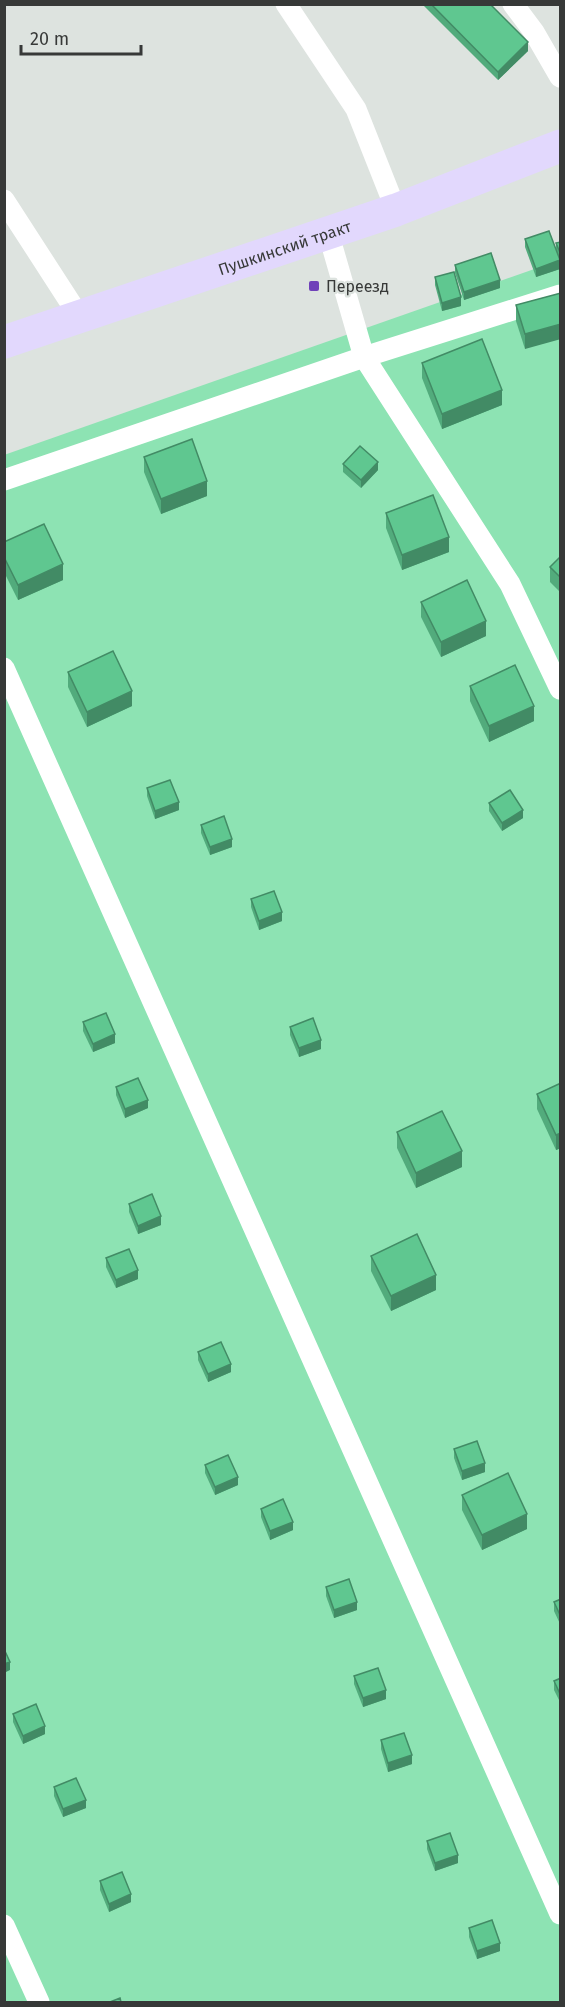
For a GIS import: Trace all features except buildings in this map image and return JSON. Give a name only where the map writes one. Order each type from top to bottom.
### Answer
[{"type":"main road","name":"Пушкинский тракт","points":[[4,342],[396,210],[561,146]]},
{"type":"lane","points":[[286,4],[356,109],[396,210]]},
{"type":"lane","points":[[513,4],[534,32],[561,77]]},
{"type":"lane","points":[[4,200],[79,316]]},
{"type":"lane","points":[[328,232],[364,357],[510,584],[561,690]]},
{"type":"lane","points":[[4,480],[364,357],[561,295]]},
{"type":"lane","points":[[4,668],[561,1914]]},
{"type":"lane","points":[[4,1925],[39,2002]]},
{"type":"green space","points":[[560,260],[560,2002],[5,2002],[4,455]]},
{"type":"place","name":"Переезд","points":[[314,286]]}]
